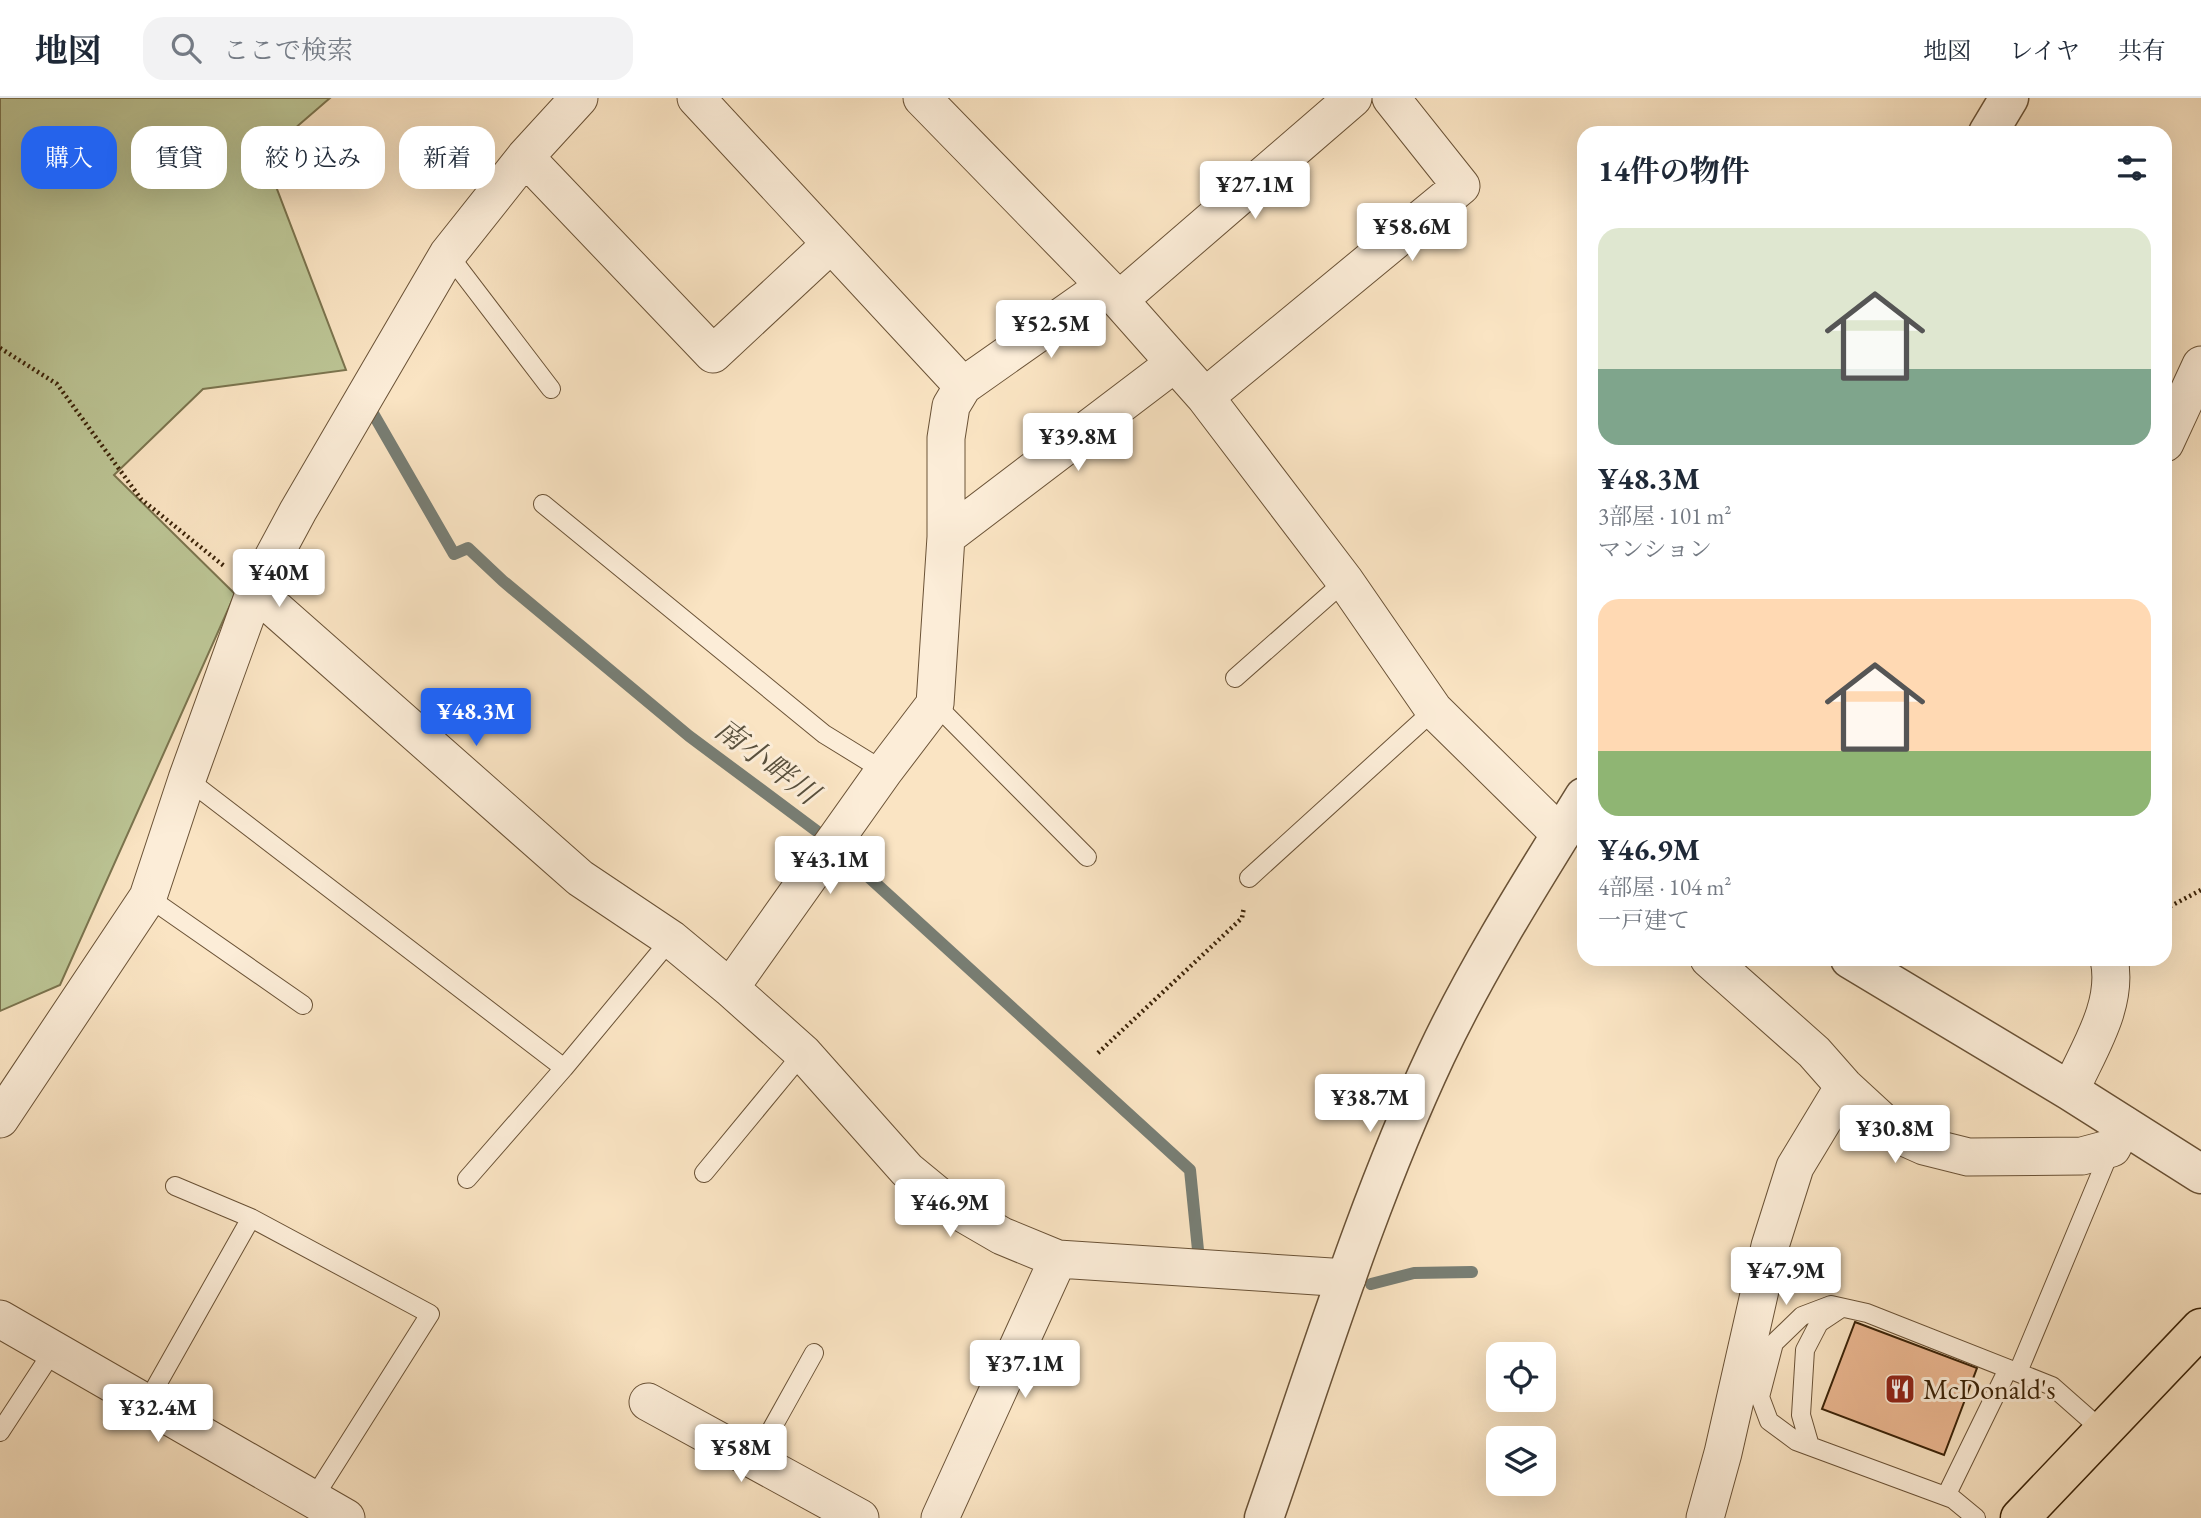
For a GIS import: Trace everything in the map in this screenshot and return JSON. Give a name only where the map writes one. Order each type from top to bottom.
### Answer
[{"type":"highway","points":[[2020,1518],[2201,1328]]},
{"type":"street","points":[[0,1119],[148,897],[187,779],[255,591],[298,511],[448,254],[525,158],[579,98]]},
{"type":"street","points":[[696,98],[963,386]]},
{"type":"street","points":[[922,98],[1112,293],[1205,397],[1345,581],[1434,710],[1561,835]]},
{"type":"street","points":[[730,988],[884,771],[935,704],[946,537],[946,438],[951,406],[963,386],[1112,293],[1353,98]]},
{"type":"street","points":[[1205,397],[1461,186],[1391,98]]},
{"type":"street","points":[[1992,126],[2009,98]]},
{"type":"street","points":[[525,158],[713,354],[831,244]]},
{"type":"street","points":[[946,537],[1175,363]]},
{"type":"street","points":[[2172,428],[2201,365]]},
{"type":"street","points":[[255,591],[580,878],[671,939],[730,988],[803,1053],[916,1178],[952,1207],[1002,1236],[1058,1259],[1347,1278]]},
{"type":"street","points":[[1264,1518],[1371,1207],[1436,1054],[1489,956],[1577,809]]},
{"type":"street","points":[[1717,966],[1814,1052],[1844,1086],[1895,1133],[1924,1146],[1968,1157],[2082,1156],[2118,1137]]},
{"type":"street","points":[[1862,966],[2070,1091],[2118,1137],[2201,1174]]},
{"type":"street","points":[[2070,1091],[2109,1005],[2111,966]]},
{"type":"street","points":[[1705,1518],[1723,1453],[1770,1247],[1795,1167],[1844,1086]]},
{"type":"street","points":[[940,1518],[1058,1259]]},
{"type":"street","points":[[0,1319],[346,1518]]},
{"type":"street","points":[[648,1402],[860,1518]]},
{"type":"lane","points":[[448,254],[551,389]]},
{"type":"lane","points":[[543,504],[824,734],[884,771]]},
{"type":"lane","points":[[1235,678],[1345,581]]},
{"type":"lane","points":[[935,704],[1087,857]]},
{"type":"lane","points":[[1249,878],[1434,710]]},
{"type":"lane","points":[[187,779],[564,1068]]},
{"type":"lane","points":[[148,897],[303,1005]]},
{"type":"lane","points":[[467,1179],[671,939]]},
{"type":"lane","points":[[704,1173],[803,1053]]},
{"type":"lane","points":[[1946,1496],[2013,1371],[2118,1137]]},
{"type":"lane","points":[[175,1186],[251,1219],[430,1314],[313,1499]]},
{"type":"lane","points":[[146,1404],[251,1219]]},
{"type":"lane","points":[[1976,1518],[1954,1499],[1796,1441],[1769,1422],[1760,1397],[1774,1343],[1802,1316],[1831,1305],[1867,1313],[2052,1386],[2103,1431]]},
{"type":"lane","points":[[1811,1446],[1801,1415],[1805,1350],[1819,1323],[1843,1307]]},
{"type":"lane","points":[[0,1432],[53,1351]]},
{"type":"lane","points":[[755,1459],[814,1353]]},
{"type":"path","points":[[0,348],[57,384],[141,499],[255,591]]},
{"type":"path","points":[[1098,1053],[1242,918],[1249,878]]},
{"type":"path","points":[[2172,905],[2201,890]]},
{"type":"green space","points":[[0,98],[330,98],[298,126],[241,126],[241,189],[277,189],[346,370],[203,389],[114,475],[235,594],[60,985],[0,1011]]},
{"type":"building","name":"McDonald's","points":[[1855,1322],[1977,1368],[1944,1455],[1822,1409]]},
{"type":"waterway","name":"南小畔川","points":[[367,403],[454,554],[468,548],[503,581],[689,736],[826,838],[1190,1170],[1198,1250]]},
{"type":"waterway","name":"南小畔川","points":[[1371,1284],[1414,1273],[1472,1272]]},
{"type":"place","name":"McDonald's","points":[[1900,1389]]}]
